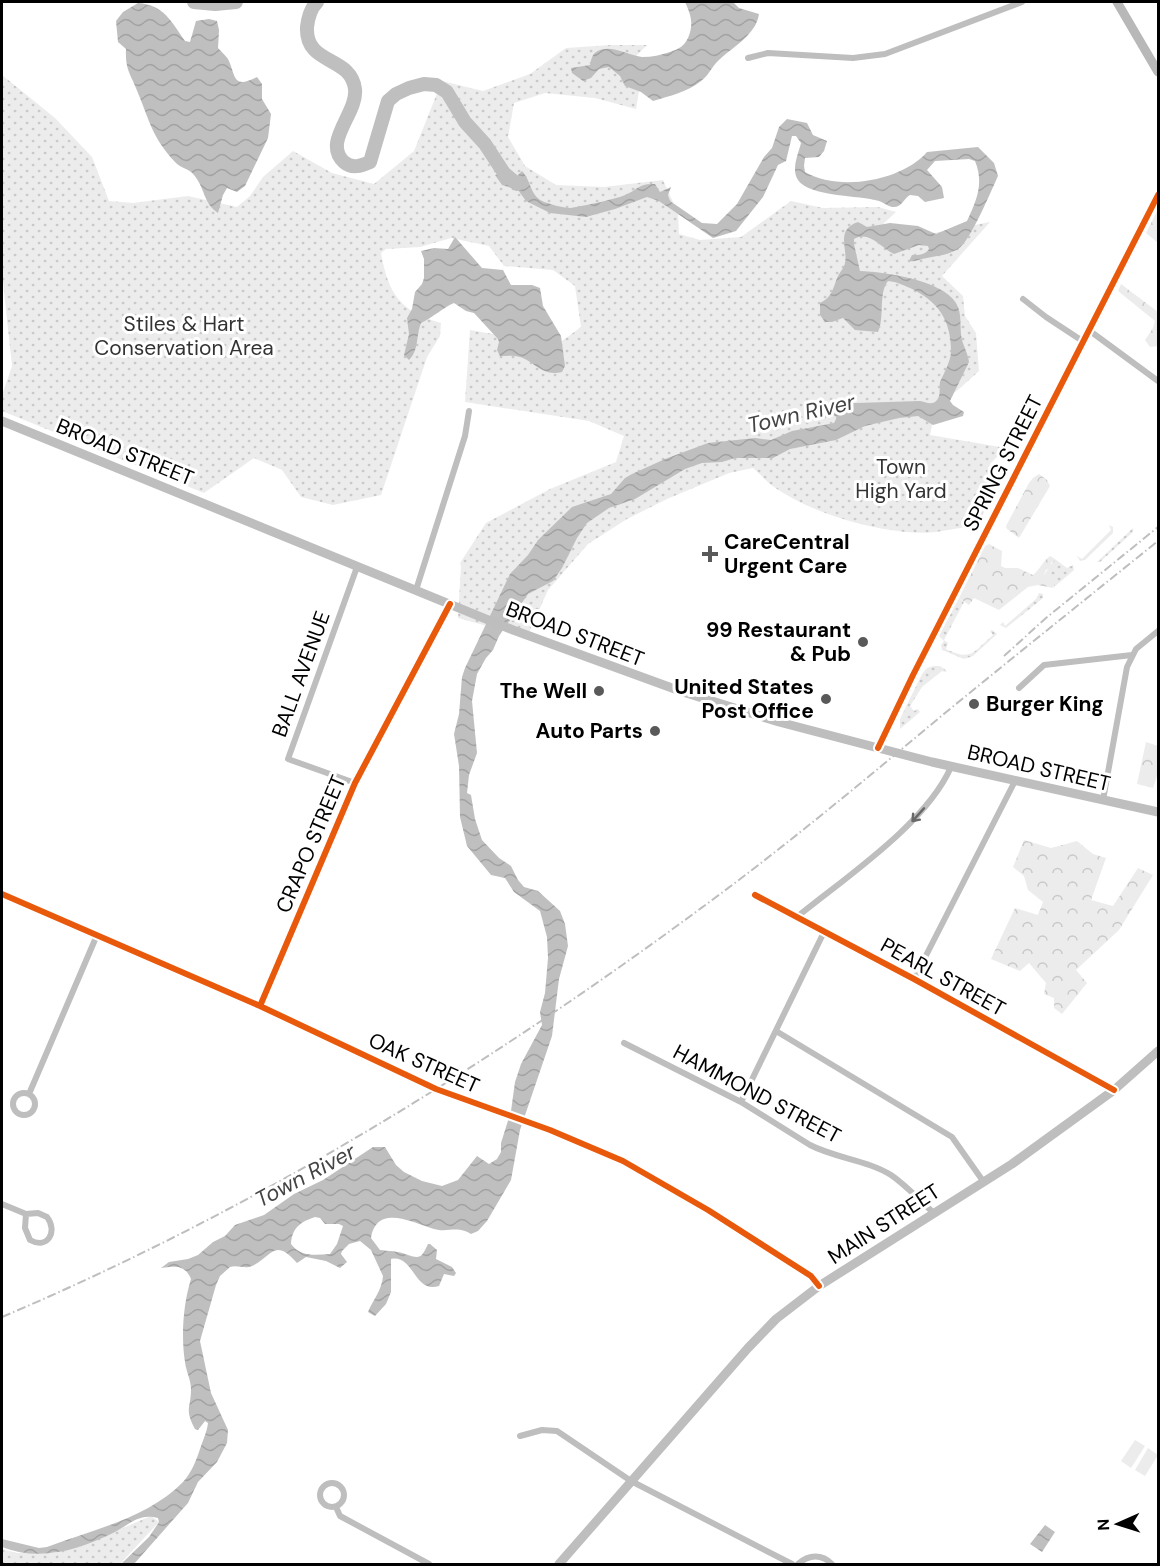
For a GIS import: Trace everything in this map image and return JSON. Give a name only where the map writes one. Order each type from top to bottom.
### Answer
[{"type":"main road","points":[[1117,2],[1158,72]]},
{"type":"main road","name":"BROAD STREET","points":[[2,421],[485,619],[699,698],[878,748],[1158,812]]},
{"type":"main road","name":"MAIN STREET","points":[[559,1564],[749,1346],[776,1320],[819,1286],[1012,1164],[1114,1090],[1158,1051]]},
{"type":"street","points":[[748,58],[768,53],[853,58],[885,54],[1022,2]]},
{"type":"street","name":"SPRING STREET","points":[[878,748],[1158,195]]},
{"type":"street","points":[[1023,299],[1084,342]]},
{"type":"street","points":[[1090,331],[1158,381]]},
{"type":"street","points":[[416,590],[465,436],[469,411]]},
{"type":"street","name":"BALL AVENUE","points":[[355,783],[288,759],[357,567]]},
{"type":"street","name":"CRAPO STREET","points":[[260,1006],[355,783],[450,604]]},
{"type":"street","points":[[1103,801],[1124,682],[1132,655],[1158,631]]},
{"type":"street","points":[[1019,688],[1044,665],[1132,655]]},
{"type":"street","points":[[797,917],[909,824],[930,801],[951,766]]},
{"type":"street","points":[[914,979],[1015,781]]},
{"type":"street","name":"OAK STREET","points":[[2,894],[260,1006],[436,1089],[579,1142],[623,1161],[717,1216],[810,1276],[819,1286]]},
{"type":"street","name":"PEARL STREET","points":[[755,896],[914,979],[1114,1090]]},
{"type":"street","points":[[741,1102],[824,932]]},
{"type":"street","points":[[29,1094],[97,935]]},
{"type":"street","points":[[776,1031],[952,1137],[984,1181]]},
{"type":"street","name":"HAMMOND STREET","points":[[624,1043],[741,1102],[822,1151],[891,1175],[934,1213]]},
{"type":"street","points":[[2,1204],[26,1214],[42,1214],[50,1220],[52,1232],[47,1241],[38,1244],[30,1240],[25,1228],[26,1214]]},
{"type":"street","points":[[520,1436],[542,1430],[557,1431],[631,1481],[792,1564]]},
{"type":"street","points":[[329,1483],[337,1484],[345,1494],[342,1502],[336,1507],[324,1504],[320,1497],[322,1488],[329,1483]]},
{"type":"street","points":[[336,1507],[340,1516],[429,1564]]},
{"type":"street","points":[[798,1564],[815,1556],[824,1558],[832,1564]]},
{"type":"green space","name":"Stiles & Hart Conservation Area","points":[[647,45],[620,72],[639,91],[636,109],[595,98],[545,93],[514,103],[508,137],[525,166],[556,185],[604,187],[663,180],[678,213],[679,234],[700,240],[741,237],[791,201],[823,208],[878,207],[896,212],[882,225],[914,237],[990,222],[942,276],[963,296],[965,316],[976,333],[979,371],[936,406],[930,435],[1006,448],[990,464],[1001,481],[977,525],[917,533],[852,522],[790,497],[774,487],[753,468],[729,473],[667,499],[627,519],[588,544],[548,590],[527,637],[458,618],[460,563],[486,523],[550,489],[616,462],[624,436],[589,421],[465,402],[470,330],[516,338],[551,349],[581,327],[575,286],[553,270],[504,266],[489,246],[451,238],[420,247],[386,249],[381,253],[392,290],[398,299],[415,313],[441,323],[440,336],[427,357],[381,495],[333,505],[301,497],[282,470],[254,458],[204,493],[2,411],[2,395],[12,366],[2,273],[2,75],[55,118],[92,157],[109,201],[133,203],[188,196],[237,207],[250,196],[263,177],[293,151],[332,173],[374,184],[414,151],[442,81],[483,91],[530,74],[566,48]]},
{"type":"green space","points":[[1158,209],[1158,243],[1146,233]]},
{"type":"green space","points":[[1121,284],[1158,312],[1158,346],[1150,347],[1145,340],[1155,321],[1118,291]]},
{"type":"green space","points":[[1039,474],[1047,480],[1050,486],[1019,538],[1006,526],[1029,483]]},
{"type":"green space","points":[[1109,525],[1113,527],[1113,533],[1085,560],[1080,561],[1077,556],[1082,559],[1111,530]]},
{"type":"green space","points":[[1133,528],[1133,532],[1100,562],[1097,562]]},
{"type":"green space","points":[[989,544],[1002,551],[1001,566],[1018,568],[1033,575],[1050,556],[1055,559],[1051,563],[1051,568],[1046,570],[1044,575],[1053,578],[1055,582],[1053,588],[1038,585],[1028,587],[999,610],[974,598],[969,605],[959,598],[985,546]]},
{"type":"green space","points":[[1055,559],[1067,568],[1073,565],[1074,570],[1053,588],[1054,586],[1044,575]]},
{"type":"green space","points":[[1039,593],[1043,594],[1043,598],[1006,628],[1000,625],[1003,622],[1005,626],[1036,599]]},
{"type":"green space","points":[[959,598],[964,602],[944,640],[948,643],[946,649],[967,655],[977,650],[993,635],[990,631],[997,634],[973,656],[964,659],[942,650],[941,645],[944,641],[939,636]]},
{"type":"green space","points":[[940,666],[947,671],[942,671],[922,687],[910,706],[914,711],[918,709],[920,712],[900,729],[900,719],[922,674],[927,668]]},
{"type":"green space","points":[[1146,742],[1158,746],[1158,773],[1153,788],[1137,784]]},
{"type":"green space","points":[[1024,840],[1051,848],[1077,841],[1093,854],[1106,858],[1091,900],[1113,906],[1138,868],[1153,875],[1119,930],[1076,970],[1087,983],[1062,1014],[1054,1008],[1054,998],[1044,994],[1046,983],[1029,963],[1020,971],[991,959],[1015,908],[1038,915],[1043,902],[1028,890],[1024,876],[1013,867]]},
{"type":"green space","points":[[1135,1440],[1145,1446],[1131,1468],[1121,1461]]},
{"type":"green space","points":[[1148,1448],[1158,1455],[1145,1476],[1135,1470]]},
{"type":"green space","points":[[151,1516],[159,1522],[120,1564],[2,1564],[2,1549],[17,1553],[54,1553],[109,1534]]},
{"type":"water","points":[[685,2],[733,2],[739,8],[759,14],[757,22],[748,35],[722,57],[696,85],[653,101],[641,92],[625,86],[620,76],[609,67],[599,69],[591,78],[583,81],[572,73],[571,68],[590,65],[596,52],[601,50],[613,49],[649,57],[679,48],[686,41],[691,28],[690,15]]},
{"type":"water","points":[[138,3],[154,7],[166,15],[185,41],[190,42],[196,21],[209,19],[217,21],[218,48],[228,59],[236,79],[243,82],[257,77],[262,84],[262,99],[271,114],[268,138],[245,186],[237,192],[227,188],[218,213],[209,205],[194,175],[177,164],[161,145],[152,129],[129,72],[126,49],[118,42],[116,21],[123,12]]},
{"type":"water","points":[[787,119],[807,123],[813,135],[827,141],[819,157],[805,158],[805,172],[835,181],[852,182],[886,176],[916,162],[927,152],[978,147],[994,163],[998,176],[980,216],[958,249],[940,256],[909,261],[912,255],[926,252],[929,249],[928,246],[919,245],[894,254],[870,238],[854,239],[860,271],[884,273],[926,283],[939,288],[956,303],[962,340],[969,362],[950,401],[964,412],[963,416],[933,425],[918,416],[899,418],[865,426],[836,440],[790,449],[773,458],[735,458],[722,462],[702,463],[685,469],[635,499],[609,508],[587,523],[553,581],[528,594],[499,636],[493,650],[477,674],[472,701],[477,753],[469,775],[467,793],[471,795],[475,819],[482,840],[499,858],[511,866],[524,887],[538,891],[560,911],[565,924],[568,946],[559,979],[552,1036],[520,1130],[511,1180],[487,1221],[478,1231],[471,1234],[461,1230],[434,1229],[397,1218],[380,1221],[371,1238],[380,1250],[417,1257],[424,1253],[430,1244],[437,1250],[436,1259],[452,1267],[456,1273],[454,1276],[444,1274],[439,1286],[431,1287],[419,1280],[405,1262],[391,1259],[391,1292],[386,1304],[375,1316],[368,1312],[383,1276],[371,1250],[360,1241],[349,1244],[342,1251],[341,1254],[347,1262],[340,1268],[326,1261],[306,1257],[297,1263],[289,1255],[277,1250],[249,1267],[230,1267],[220,1276],[216,1285],[200,1341],[211,1393],[228,1430],[227,1443],[217,1462],[198,1482],[188,1503],[134,1564],[121,1564],[149,1537],[159,1522],[158,1518],[140,1518],[88,1544],[59,1552],[31,1554],[2,1547],[2,1539],[39,1548],[47,1547],[119,1522],[169,1494],[183,1482],[191,1470],[208,1423],[205,1421],[198,1430],[195,1429],[189,1412],[191,1386],[185,1362],[183,1331],[186,1299],[191,1279],[182,1268],[161,1268],[169,1262],[198,1255],[213,1242],[225,1236],[235,1225],[264,1215],[294,1194],[323,1180],[373,1147],[385,1147],[396,1165],[404,1172],[422,1181],[442,1186],[458,1180],[477,1156],[489,1164],[497,1159],[501,1152],[515,1082],[521,1064],[542,1025],[540,1012],[545,993],[547,937],[540,911],[514,892],[505,878],[491,875],[467,846],[460,817],[459,766],[454,734],[465,668],[510,574],[528,555],[538,540],[572,507],[611,494],[625,478],[665,459],[708,443],[755,438],[771,440],[792,431],[834,423],[837,417],[817,410],[817,406],[823,404],[920,401],[931,403],[938,398],[940,382],[951,355],[949,330],[941,313],[928,299],[910,288],[888,281],[883,292],[878,332],[855,330],[843,318],[825,322],[820,315],[820,303],[830,295],[844,265],[844,240],[851,225],[858,222],[867,227],[890,223],[918,226],[936,234],[967,221],[974,206],[979,184],[975,161],[969,159],[935,161],[927,170],[942,187],[944,198],[925,202],[918,196],[910,195],[900,205],[892,207],[871,199],[823,193],[804,186],[798,180],[795,171],[801,143],[796,136],[792,136],[786,161],[778,165],[763,197],[736,231],[713,238],[659,201],[647,197],[586,217],[550,213],[526,201],[518,190],[502,185],[495,175],[504,173],[517,176],[522,171],[538,198],[567,208],[614,199],[645,185],[655,184],[660,192],[671,187],[668,195],[670,201],[702,223],[717,224],[737,204],[764,157],[772,148],[779,127]],"holes":[[[315,1217],[320,1218],[325,1224],[343,1226],[337,1244],[330,1254],[308,1254],[299,1251],[291,1244],[298,1226]]]},
{"type":"water","points":[[455,237],[482,268],[503,270],[511,285],[532,285],[540,288],[543,306],[561,336],[565,366],[562,372],[544,371],[518,356],[500,356],[497,350],[498,339],[474,313],[454,303],[421,323],[412,356],[409,360],[404,355],[409,334],[407,318],[412,309],[415,292],[424,278],[424,259],[421,251],[434,248],[448,249]]},
{"type":"water","points":[[1045,1525],[1055,1532],[1042,1552],[1030,1544]]},
{"type":"waterway","name":"Town River","points":[[194,2],[215,4],[236,2]]},
{"type":"waterway","name":"Town River","points":[[317,2],[309,17],[308,39],[320,55],[346,70],[352,78],[355,89],[351,108],[337,146],[338,154],[344,162],[353,166],[370,162],[388,101],[396,94],[424,84],[436,85],[447,92],[465,122],[485,144],[504,173],[517,184]]},
{"type":"railway","points":[[1004,656],[1046,618],[1158,527]]},
{"type":"railway","points":[[2,1317],[95,1276],[276,1183],[365,1132],[537,1024],[621,966],[766,859],[1158,541]]},
{"type":"cycle path","points":[[878,748],[1158,195]]},
{"type":"cycle path","points":[[260,1006],[355,783],[450,604]]},
{"type":"cycle path","points":[[2,894],[260,1006],[436,1089],[550,1130],[623,1161],[708,1210],[811,1276],[819,1286]]},
{"type":"cycle path","points":[[755,895],[914,979],[1114,1090]]},
{"type":"place","name":"CareCentral Urgent Care","points":[[710,554]]},
{"type":"place","name":"99 Restaurant & Pub","points":[[863,642]]},
{"type":"place","name":"The Well","points":[[599,691]]},
{"type":"place","name":"United States Post Office","points":[[826,699]]},
{"type":"place","name":"Burger King","points":[[974,704]]},
{"type":"place","name":"Auto Parts","points":[[655,731]]},
{"type":"park label","name":"Town High Yard","points":[[901,479]]}]
